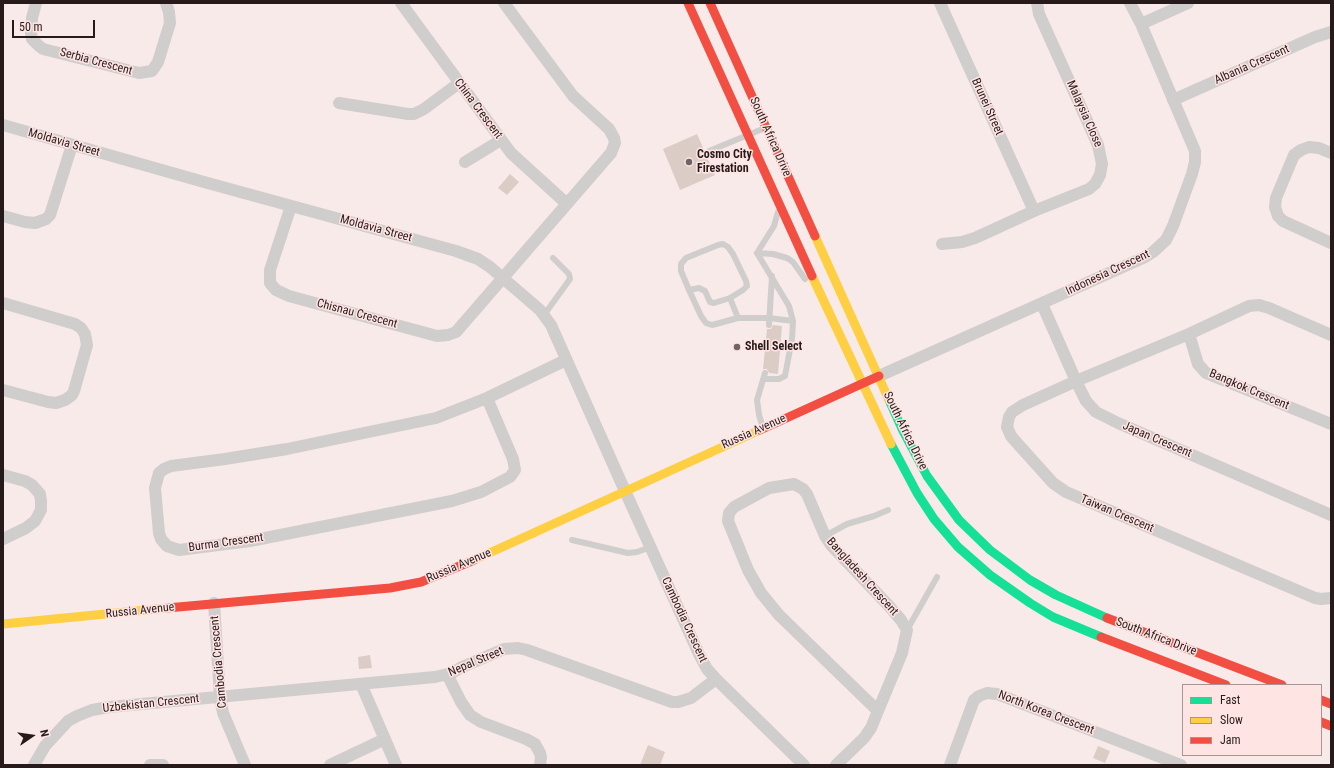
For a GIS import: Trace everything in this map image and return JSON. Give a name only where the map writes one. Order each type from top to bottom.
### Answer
[{"type":"street","name":"Serbia Crescent","points":[[36,3],[32,18],[31,34],[32,39],[39,46],[80,59],[139,73],[152,71],[158,62],[170,23],[166,3]]},
{"type":"street","name":"China Crescent","points":[[401,3],[515,158],[567,204]]},
{"type":"street","points":[[503,279],[611,153],[615,143],[609,129],[572,96],[504,3]]},
{"type":"street","name":"South Africa Drive","points":[[688,3],[824,304],[862,384],[902,467],[928,510],[939,525],[958,547],[990,575],[1025,600],[1053,616],[1102,638],[1223,684]]},
{"type":"street","name":"South Africa Drive","points":[[710,3],[913,452],[935,487],[956,515],[990,550],[1030,580],[1067,601],[1279,684]]},
{"type":"street","name":"Brunei Street","points":[[940,3],[1034,212]]},
{"type":"street","name":"Malaysia Close","points":[[942,244],[962,242],[975,238],[1089,189],[1098,180],[1102,171],[1098,145],[1039,14],[1037,3]]},
{"type":"street","name":"Indonesia Crescent","points":[[879,376],[1145,257],[1166,240],[1173,226],[1192,174],[1195,162],[1195,151],[1141,24],[1130,3]]},
{"type":"street","points":[[1141,24],[1188,3]]},
{"type":"street","name":"Albania Crescent","points":[[1173,100],[1331,32]]},
{"type":"street","points":[[339,103],[414,114],[424,109],[459,83]]},
{"type":"street","name":"Moldavia Street","points":[[3,125],[471,256],[484,262],[534,305],[551,325],[625,492]]},
{"type":"street","points":[[465,162],[501,140]]},
{"type":"street","points":[[3,216],[35,223],[46,219],[50,215],[72,145]]},
{"type":"street","points":[[1331,152],[1319,148],[1309,147],[1294,155],[1276,198],[1275,207],[1278,216],[1283,221],[1331,243]]},
{"type":"street","name":"Chisnau Crescent","points":[[291,206],[270,270],[270,283],[281,293],[437,336],[443,336],[456,332],[503,279]]},
{"type":"street","points":[[3,303],[75,324],[81,328],[85,334],[87,345],[74,391],[65,400],[56,403],[48,402],[3,390]]},
{"type":"street","name":"Japan Crescent","points":[[1042,304],[1076,381],[1089,406],[1100,415],[1331,515]]},
{"type":"street","points":[[1076,381],[1189,334],[1244,307],[1259,305],[1269,308],[1331,335]]},
{"type":"street","name":"Bangkok Crescent","points":[[1189,334],[1198,364],[1206,373],[1331,424]]},
{"type":"street","name":"Burma Crescent","points":[[488,398],[514,459],[515,470],[510,477],[481,492],[452,501],[250,541],[179,550],[167,546],[161,539],[155,488],[159,473],[164,469],[171,466],[280,451],[436,418],[488,398],[566,360]]},
{"type":"street","name":"Russia Avenue","points":[[3,624],[214,603],[390,588],[417,583],[449,571],[879,376]]},
{"type":"street","name":"Taiwan Crescent","points":[[1076,381],[1023,405],[1012,412],[1009,416],[1007,427],[1011,436],[1053,483],[1066,492],[1079,498],[1315,598],[1321,600],[1331,598]]},
{"type":"street","points":[[3,475],[32,485],[40,494],[41,501],[41,510],[35,521],[26,528],[3,539]]},
{"type":"street","name":"Bangladesh Crescent","points":[[878,711],[780,614],[761,593],[754,582],[730,529],[728,517],[731,510],[769,488],[794,484],[803,489],[807,494],[825,536],[835,551],[897,616],[907,630]]},
{"type":"street","name":"Cambodia Crescent","points":[[625,492],[707,669],[804,765]]},
{"type":"street","name":"Cambodia Crescent","points":[[214,603],[220,697],[227,724],[244,765]]},
{"type":"street","points":[[836,765],[864,738],[871,728],[902,653],[907,630]]},
{"type":"street","name":"Nepal Street","points":[[220,697],[435,678],[498,651],[518,648],[672,702],[678,702],[691,698],[716,679]]},
{"type":"street","points":[[447,674],[461,702],[470,715],[481,722],[532,742],[540,752],[540,765]]},
{"type":"street","points":[[361,684],[396,765]]},
{"type":"street","name":"North Korea Crescent","points":[[951,765],[974,700],[979,696],[988,693],[997,694],[1181,765]]},
{"type":"street","name":"Uzbekistan Crescent","points":[[34,765],[45,746],[68,721],[76,716],[92,710],[109,707],[220,697]]},
{"type":"street","points":[[330,765],[385,739]]},
{"type":"street","points":[[150,765],[162,765]]},
{"type":"lane","points":[[709,151],[766,128]]},
{"type":"lane","points":[[757,253],[774,226],[780,204]]},
{"type":"lane","points":[[689,290],[700,288],[705,291],[710,302],[714,303],[730,298],[747,286],[733,254],[728,247],[723,244],[686,258],[681,264],[681,271],[689,290],[701,316],[706,323],[712,325],[738,318],[769,322],[793,321]]},
{"type":"lane","points":[[757,253],[789,306],[793,321],[792,339],[785,376],[779,379],[765,376],[759,390],[757,400],[763,428]]},
{"type":"lane","points":[[757,253],[782,256],[793,262],[824,304]]},
{"type":"lane","points":[[544,315],[570,279],[569,274],[553,258]]},
{"type":"lane","points":[[769,322],[772,276]]},
{"type":"lane","points":[[730,298],[738,318]]},
{"type":"lane","points":[[825,536],[850,522],[874,516],[888,510]]},
{"type":"lane","points":[[572,540],[628,553],[651,548]]},
{"type":"lane","points":[[907,630],[937,577]]},
{"type":"building","name":"Cosmo City Firestation","points":[[697,134],[715,175],[680,190],[663,149]]},
{"type":"building","points":[[510,174],[519,182],[507,195],[498,188]]},
{"type":"building","points":[[773,325],[782,326],[778,374],[769,373],[767,369],[763,369],[767,329],[771,329]]},
{"type":"building","points":[[370,655],[372,668],[359,669],[358,657]]},
{"type":"building","points":[[648,745],[665,752],[660,765],[640,765]]},
{"type":"building","points":[[1098,746],[1110,751],[1105,763],[1093,758]]},
{"type":"traffic: fast","points":[[889,400],[903,431],[927,476],[959,520],[990,550],[1030,580],[1056,595],[1107,618]]},
{"type":"traffic: fast","points":[[891,444],[917,493],[934,519],[958,547],[990,575],[1030,603],[1053,617],[1101,637]]},
{"type":"traffic: slow","points":[[815,236],[889,400]]},
{"type":"traffic: slow","points":[[812,276],[891,444]]},
{"type":"traffic: slow","points":[[474,560],[760,430]]},
{"type":"traffic: slow","points":[[3,624],[167,608]]},
{"type":"traffic: jam","points":[[688,3],[812,276]]},
{"type":"traffic: jam","points":[[710,3],[815,236]]},
{"type":"traffic: jam","points":[[760,430],[879,376]]},
{"type":"traffic: jam","points":[[167,608],[390,588],[421,582],[474,560]]},
{"type":"traffic: jam","points":[[1107,618],[1279,684]]},
{"type":"traffic: jam","points":[[1101,637],[1223,684]]},
{"type":"traffic: jam","points":[[1322,700],[1331,704]]},
{"type":"traffic: jam","points":[[1322,722],[1331,726]]},
{"type":"place","name":"Cosmo City Firestation","points":[[689,162]]},
{"type":"place","name":"Shell Select","points":[[737,347]]}]
